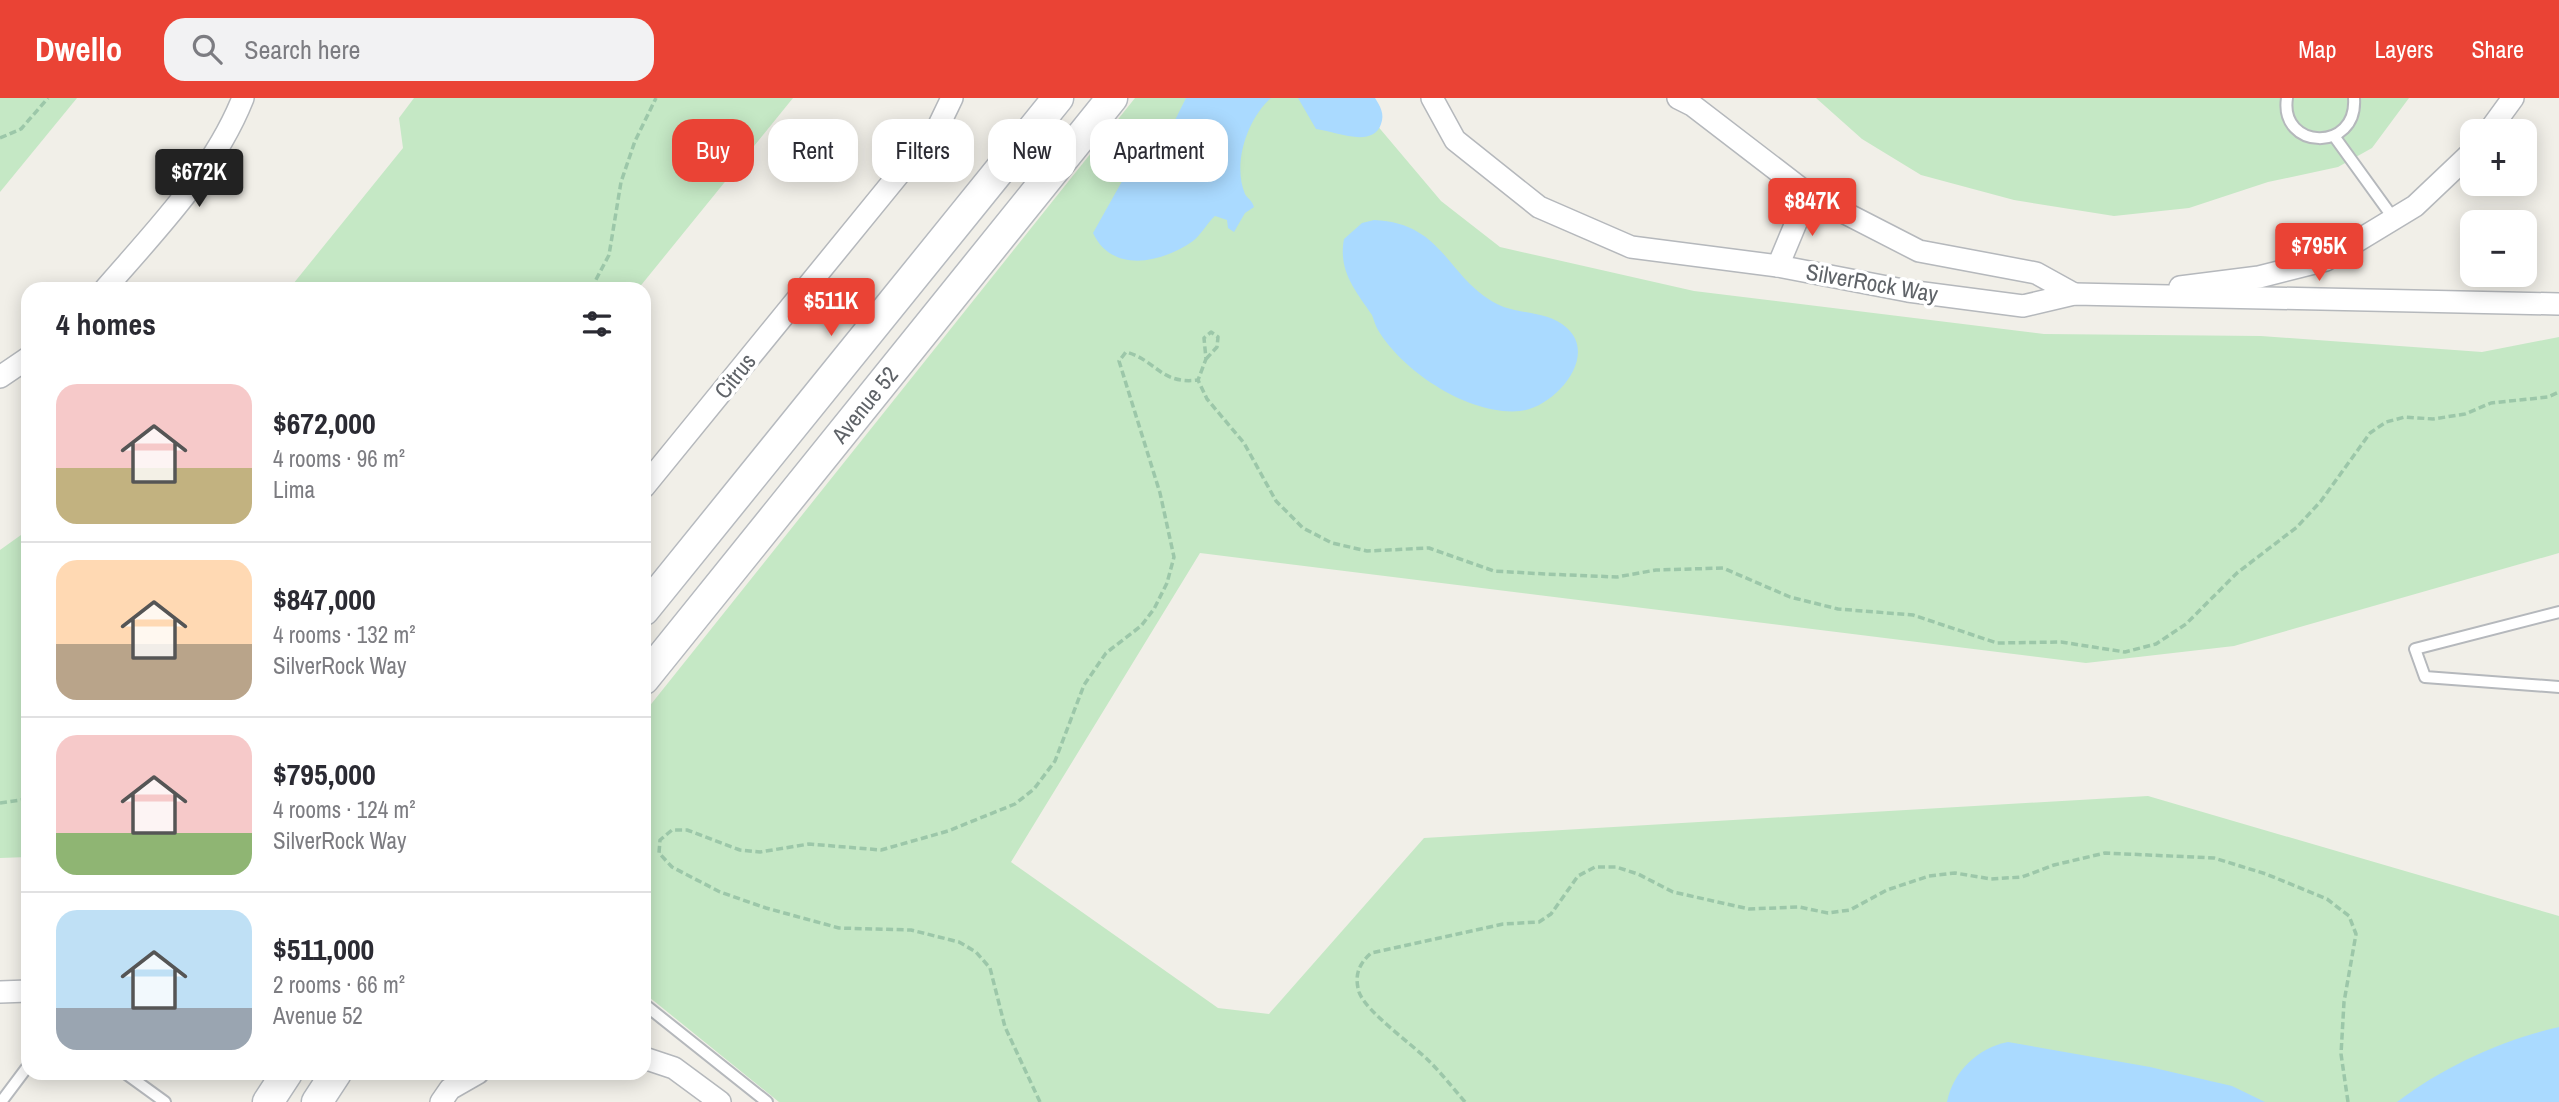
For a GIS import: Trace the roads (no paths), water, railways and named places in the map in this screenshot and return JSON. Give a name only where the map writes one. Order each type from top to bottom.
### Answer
[{"type":"main road","name":"Avenue 52","points":[[651,601],[1058,98]]},
{"type":"main road","name":"Avenue 52","points":[[651,670],[1112,98]]},
{"type":"main road","points":[[268,1102],[282,1080]]},
{"type":"main road","points":[[317,1102],[331,1080]]},
{"type":"street","points":[[111,282],[204,170],[231,129],[243,98]]},
{"type":"street","name":"Citrus","points":[[651,478],[939,125],[952,98]]},
{"type":"street","name":"SilverRock Way","points":[[1432,98],[1455,140],[1539,207],[1631,247],[1778,266],[1908,291],[2023,306],[2074,294],[2112,297],[2559,304]]},
{"type":"street","name":"SilverRock Way","points":[[1678,98],[1692,105],[1808,194],[1919,251],[2036,273],[2074,294]]},
{"type":"street","points":[[2498,119],[2513,98]]},
{"type":"street","points":[[2112,297],[2259,276],[2326,260],[2415,206],[2460,163]]},
{"type":"street","points":[[1778,266],[1808,194]]},
{"type":"street","points":[[0,377],[21,363]]},
{"type":"street","points":[[0,992],[21,991]]},
{"type":"street","points":[[651,1060],[674,1068],[720,1102]]},
{"type":"street","points":[[441,1102],[450,1089],[466,1080]]},
{"type":"lane","points":[[2287,98],[2288,116],[2301,134],[2323,139],[2334,136],[2350,121],[2354,98]]},
{"type":"lane","points":[[2334,136],[2394,219]]},
{"type":"lane","points":[[2559,612],[2415,649],[2425,677],[2559,687]]},
{"type":"lane","points":[[651,1010],[767,1102]]},
{"type":"lane","points":[[1,1102],[21,1075]]},
{"type":"lane","points":[[135,1080],[165,1102]]},
{"type":"water","points":[[1186,98],[1271,98],[1255,117],[1241,155],[1241,182],[1254,207],[1245,213],[1234,232],[1228,228],[1227,220],[1215,216],[1193,241],[1167,255],[1138,261],[1112,255],[1101,246],[1093,233],[1122,182],[1228,182],[1228,119],[1176,119]]},
{"type":"water","points":[[1298,98],[1375,98],[1381,110],[1381,124],[1370,136],[1362,137],[1316,129]]},
{"type":"water","points":[[1374,220],[1397,223],[1416,231],[1443,253],[1480,293],[1497,304],[1551,318],[1567,328],[1576,340],[1578,353],[1575,366],[1558,391],[1533,408],[1501,411],[1460,399],[1440,388],[1404,361],[1378,330],[1372,315],[1349,280],[1343,261],[1344,239],[1362,223]]},
{"type":"water","points":[[2559,1027],[2559,1102],[2397,1102],[2434,1077],[2474,1056],[2516,1039]]},
{"type":"water","points":[[2008,1042],[2150,1067],[2232,1086],[2265,1102],[1947,1102],[1955,1080],[1968,1063],[1977,1055]]}]
